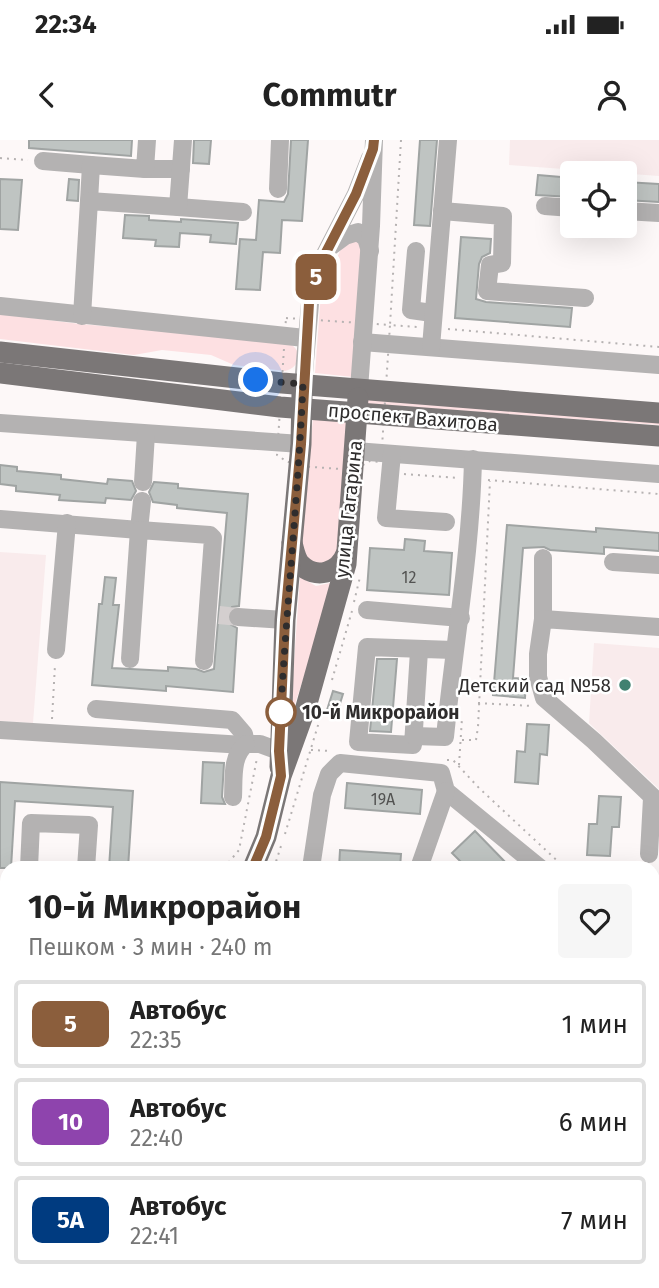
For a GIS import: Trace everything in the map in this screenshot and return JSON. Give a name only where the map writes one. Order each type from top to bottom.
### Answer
[{"type":"main road","name":"проспект Вахитова","points":[[0,352],[303,384],[659,413]]},
{"type":"main road","name":"проспект Вахитова","points":[[0,373],[302,408],[659,436]]},
{"type":"main road","name":"улица Гагарина","points":[[281,776],[279,751],[285,620],[301,444],[303,384]]},
{"type":"main road","name":"улица Гагарина","points":[[256,861],[266,837],[281,776],[306,707],[346,564],[357,464],[359,389]]},
{"type":"main road","points":[[292,541],[300,563],[308,570],[319,573],[339,566],[345,558],[348,545]]},
{"type":"street","points":[[145,169],[147,140]]},
{"type":"street","points":[[178,207],[183,140]]},
{"type":"street","points":[[278,189],[280,140]]},
{"type":"street","points":[[431,347],[448,140]]},
{"type":"street","name":"улица Гагарина","points":[[303,384],[311,292],[326,251],[356,194],[374,144]]},
{"type":"street","name":"улица Гагарина","points":[[359,389],[370,251],[374,144]]},
{"type":"street","points":[[43,161],[181,169]]},
{"type":"street","points":[[82,316],[92,165]]},
{"type":"street","points":[[89,201],[243,212]]},
{"type":"street","points":[[545,206],[560,207]]},
{"type":"street","points":[[442,211],[503,216],[502,262],[489,264],[487,291],[584,298]]},
{"type":"street","points":[[637,212],[659,213]]},
{"type":"street","points":[[326,251],[345,236],[358,232],[366,238],[370,251]]},
{"type":"street","points":[[416,251],[411,310],[432,320]]},
{"type":"street","points":[[0,306],[305,338]]},
{"type":"street","points":[[362,342],[659,365]]},
{"type":"street","points":[[0,423],[301,444]]},
{"type":"street","points":[[143,482],[146,434]]},
{"type":"street","points":[[392,454],[386,519],[446,522]]},
{"type":"street","points":[[357,464],[392,454],[659,474]]},
{"type":"street","points":[[414,736],[445,737],[453,650],[461,618],[471,516],[481,480],[473,458]]},
{"type":"street","points":[[130,659],[142,501]]},
{"type":"street","points":[[0,519],[210,535],[213,538],[212,615],[204,661]]},
{"type":"street","points":[[57,650],[67,523]]},
{"type":"street","points":[[542,558],[543,620],[538,677],[544,698],[656,800],[649,854]]},
{"type":"street","points":[[613,562],[659,565]]},
{"type":"street","points":[[367,610],[461,618]]},
{"type":"street","points":[[238,617],[285,620]]},
{"type":"street","points":[[543,620],[659,627]]},
{"type":"street","points":[[419,651],[413,745],[358,742],[367,647],[419,651],[453,650]]},
{"type":"street","points":[[96,709],[232,720],[244,734],[245,744]]},
{"type":"street","points":[[0,730],[260,744],[279,751]]},
{"type":"street","points":[[233,797],[235,761],[245,744]]},
{"type":"street","points":[[313,861],[322,795],[329,775],[340,763],[441,773],[446,791],[421,861]]},
{"type":"street","points":[[446,791],[531,861]]},
{"type":"street","points":[[29,861],[30,822],[89,825],[86,861]]},
{"type":"path","points":[[401,140],[390,325],[432,320],[659,347]]},
{"type":"path","points":[[0,158],[43,161]]},
{"type":"path","points":[[390,473],[659,494]]},
{"type":"path","points":[[461,740],[476,740],[481,480]]},
{"type":"path","points":[[51,734],[57,650]]},
{"type":"path","points":[[478,703],[554,707]]},
{"type":"shaded area","points":[[510,140],[659,140],[659,176],[637,174],[637,161],[560,161],[560,169],[509,165]]},
{"type":"shaded area","points":[[346,238],[362,243],[353,377],[315,373],[321,293]]},
{"type":"shaded area","points":[[0,314],[80,324],[287,342],[296,349],[298,358],[295,366],[285,371],[234,365],[211,355],[162,350],[134,355],[0,339]]},
{"type":"shaded area","points":[[368,398],[659,418],[659,425],[367,404]]},
{"type":"shaded area","points":[[313,417],[349,420],[337,556],[328,563],[312,563],[301,553]]},
{"type":"shaded area","points":[[0,552],[46,555],[33,723],[0,721]]},
{"type":"shaded area","points":[[300,577],[316,586],[335,582],[290,719]]},
{"type":"shaded area","name":"Детский сад №58","points":[[594,643],[659,648],[659,789],[589,723]]},
{"type":"building","points":[[29,140],[132,140],[131,156],[29,148]]},
{"type":"building","points":[[194,140],[211,140],[209,164],[193,163]]},
{"type":"building","points":[[291,140],[308,140],[302,221],[282,220],[280,253],[263,252],[260,290],[236,289],[240,239],[256,240],[259,200],[284,202],[288,194]]},
{"type":"building","points":[[420,140],[437,140],[430,226],[414,225]]},
{"type":"building","points":[[538,175],[560,177],[560,196],[536,195]]},
{"type":"building","points":[[0,179],[22,180],[18,230],[0,229]]},
{"type":"building","points":[[69,179],[79,180],[78,201],[67,200]]},
{"type":"building","points":[[637,183],[659,184],[659,202],[637,201]]},
{"type":"building","points":[[125,215],[149,216],[149,220],[238,223],[236,244],[210,242],[211,235],[180,233],[179,247],[155,246],[156,240],[123,238]]},
{"type":"building","points":[[461,237],[491,239],[490,253],[482,257],[479,264],[476,299],[572,308],[570,327],[455,318]]},
{"type":"building","points":[[0,465],[17,467],[17,471],[61,475],[61,479],[107,484],[108,479],[132,481],[136,491],[131,500],[106,498],[105,503],[59,500],[60,495],[16,491],[16,486],[0,484]]},
{"type":"building","points":[[154,482],[178,484],[178,488],[248,494],[239,606],[232,607],[227,616],[228,623],[237,628],[233,692],[166,686],[166,691],[92,685],[99,604],[102,604],[105,577],[116,578],[113,605],[119,605],[112,668],[168,671],[168,667],[204,672],[214,669],[227,513],[177,508],[177,505],[153,502],[149,492]]},
{"type":"building","points":[[507,525],[596,532],[596,528],[659,533],[659,551],[604,547],[604,554],[550,550],[544,547],[523,548],[513,678],[526,679],[525,698],[493,695]]},
{"type":"building","points":[[405,539],[425,541],[424,551],[452,553],[449,595],[367,590],[370,548],[404,550]]},
{"type":"building","points":[[377,659],[397,659],[391,732],[370,731]]},
{"type":"building","points":[[333,691],[343,694],[337,713],[327,710]]},
{"type":"building","points":[[527,724],[549,725],[547,755],[540,754],[538,784],[515,782],[517,751],[525,752]]},
{"type":"building","points":[[203,762],[224,763],[222,797],[225,804],[201,803]]},
{"type":"building","points":[[0,782],[133,791],[128,861],[109,861],[113,807],[15,801],[11,861],[0,861]]},
{"type":"building","points":[[347,783],[422,790],[420,814],[345,808]]},
{"type":"building","points":[[599,796],[621,797],[619,827],[612,827],[610,856],[587,855],[589,824],[597,824]]},
{"type":"building","points":[[475,831],[504,861],[460,861],[452,853]]},
{"type":"building","points":[[340,850],[401,854],[400,861],[339,861]]},
{"type":"tunnel","points":[[219,615],[238,617]]},
{"type":"bus line","name":"5","points":[[256,861],[266,837],[281,776],[279,751],[285,620],[301,444],[309,303],[319,266],[356,194],[374,140]]},
{"type":"place","name":"Детский сад №58","points":[[625,685]]},
{"type":"place","name":"10-й Микрорайон","points":[[281,712]]},
{"type":"route","points":[[256,380],[303,384],[280,724],[281,712]]}]
